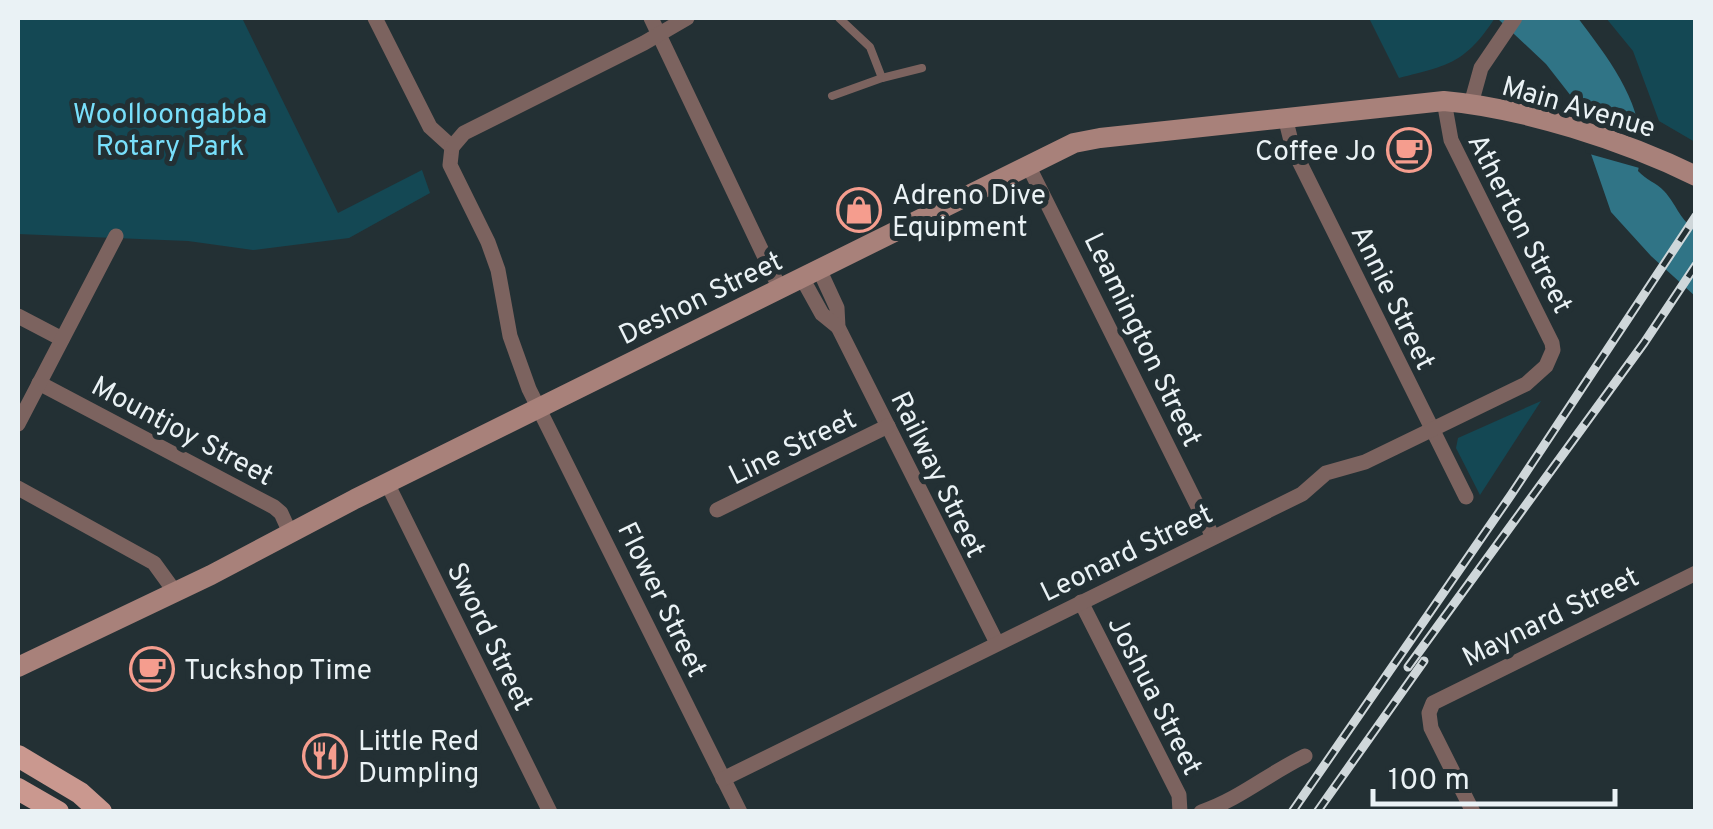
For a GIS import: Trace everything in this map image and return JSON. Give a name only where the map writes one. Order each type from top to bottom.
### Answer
[{"type":"main road","points":[[18,756],[80,793],[101,812]]},
{"type":"main road","points":[[18,790],[58,812]]},
{"type":"street","points":[[376,18],[430,127],[452,147],[464,134],[687,18]]},
{"type":"street","points":[[651,18],[780,288]]},
{"type":"street","points":[[1472,104],[1481,68],[1515,18]]},
{"type":"street","name":"Main Avenue","points":[[1444,101],[1472,104],[1570,129],[1647,152],[1696,176]]},
{"type":"street","name":"Deshon Street","points":[[18,667],[291,535],[1028,165],[1087,140],[1444,101]]},
{"type":"street","name":"Atherton Street","points":[[1444,101],[1450,140],[1551,338],[1553,350],[1546,366]]},
{"type":"street","name":"Annie Street","points":[[1285,117],[1292,149],[1466,497]]},
{"type":"street","name":"Flower Street","points":[[452,147],[450,165],[498,270],[514,351],[740,812]]},
{"type":"street","name":"Leamington Street","points":[[1028,165],[1213,536]]},
{"type":"street","points":[[18,424],[116,236]]},
{"type":"street","name":"Railway Street","points":[[811,274],[822,314],[838,326],[997,643]]},
{"type":"street","points":[[18,316],[62,339]]},
{"type":"street","name":"Leonard Street","points":[[723,779],[1309,490],[1326,473],[1358,465],[1526,384],[1546,366]]},
{"type":"street","name":"Mountjoy Street","points":[[39,383],[274,507],[291,535]]},
{"type":"street","name":"Line Street","points":[[717,510],[888,426]]},
{"type":"street","name":"Sword Street","points":[[387,484],[550,812]]},
{"type":"street","points":[[18,488],[154,563],[175,592]]},
{"type":"street","name":"Maynard Street","points":[[1472,812],[1431,728],[1430,708],[1445,695],[1696,572]]},
{"type":"street","name":"Joshua Street","points":[[1082,602],[1179,794],[1180,812]]},
{"type":"street","points":[[1201,812],[1229,801],[1305,756]]},
{"type":"lane","points":[[839,18],[870,46],[882,78]]},
{"type":"lane","points":[[832,96],[922,68]]},
{"type":"green space","name":"Woolloongabba Rotary Park","points":[[18,18],[242,18],[338,213],[422,170],[430,193],[349,238],[253,250],[188,241],[18,234]]},
{"type":"green space","points":[[1369,18],[1495,18],[1475,45],[1455,60],[1399,78]]},
{"type":"green space","points":[[1606,18],[1695,19],[1695,142],[1659,121],[1633,51]]},
{"type":"green space","points":[[1541,401],[1480,495],[1456,448],[1458,438]]},
{"type":"shaded area","points":[[1497,18],[1578,18],[1603,52],[1634,109],[1641,150],[1638,171],[1664,191],[1695,230],[1695,296],[1611,212],[1571,96],[1546,64]]},
{"type":"pier","points":[[1574,112],[1647,134],[1643,169],[1586,153]]},
{"type":"railway","points":[[1292,812],[1511,495],[1696,216]]},
{"type":"railway","points":[[1408,667],[1644,343],[1696,265]]},
{"type":"railway","points":[[1317,812],[1424,661]]},
{"type":"place","name":"Coffee Jo","points":[[1409,150]]},
{"type":"place","name":"Adreno Dive Equipment","points":[[859,210]]},
{"type":"place","name":"Tuckshop Time","points":[[152,669]]},
{"type":"place","name":"Little Red Dumpling","points":[[325,756]]}]
